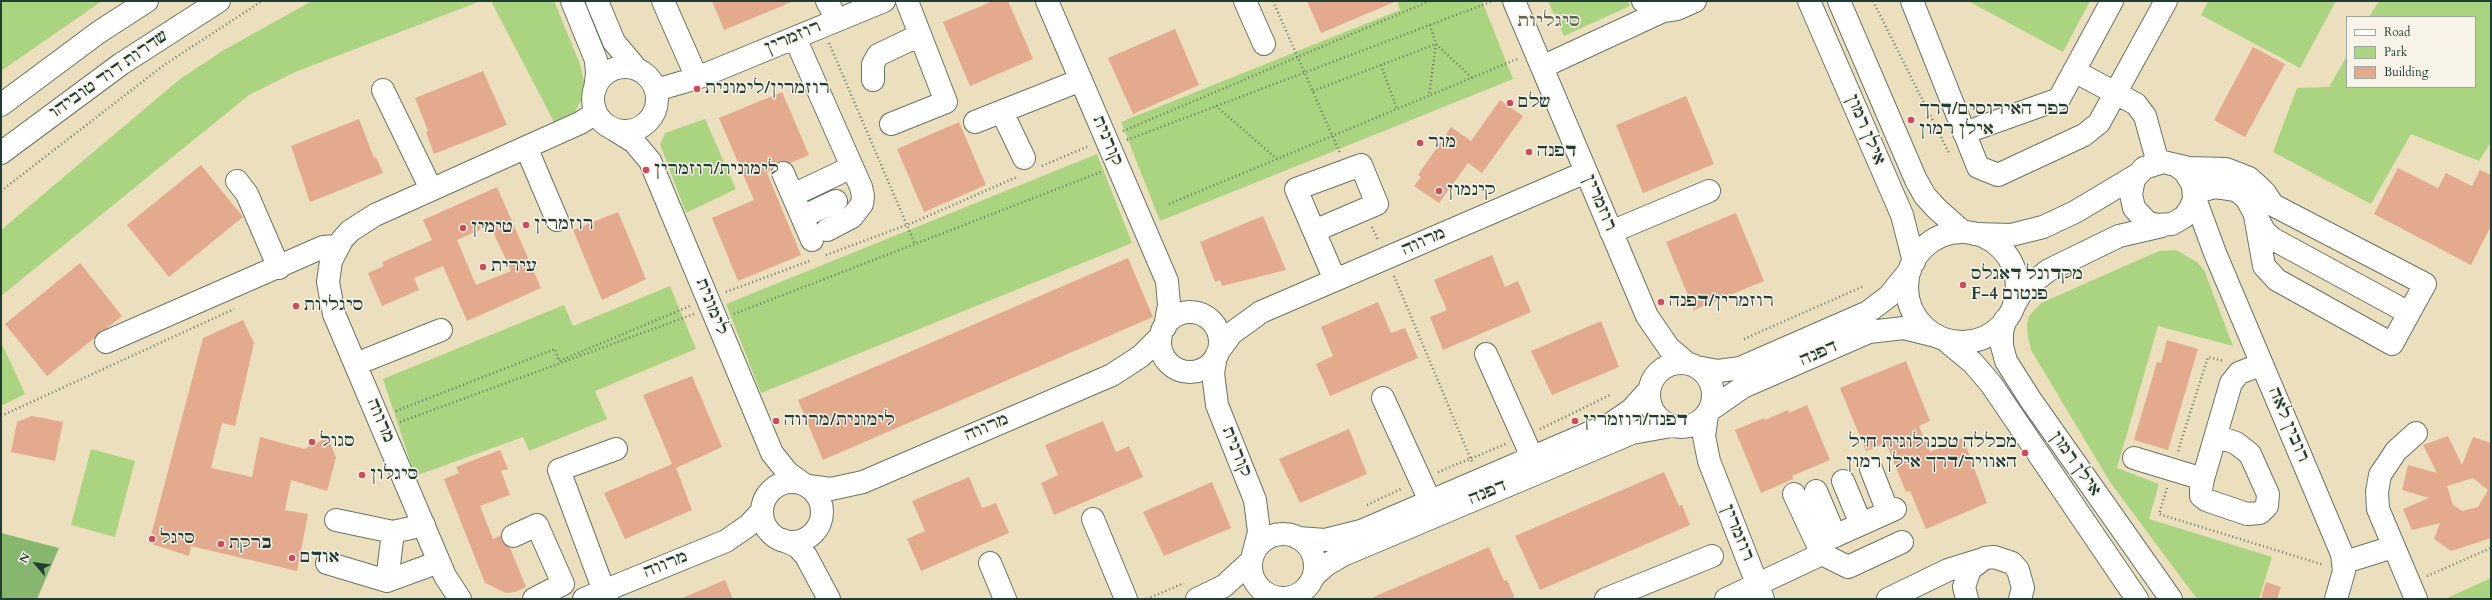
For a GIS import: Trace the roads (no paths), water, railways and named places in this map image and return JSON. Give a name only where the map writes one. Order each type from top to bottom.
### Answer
[{"type":"main road","points":[[1,104],[99,32],[147,1]]},
{"type":"main road","name":"שדרות דוד טוביהו","points":[[1,153],[121,64],[219,1]]},
{"type":"main road","points":[[572,1],[596,60],[595,89],[593,99],[596,113],[606,125],[615,130],[635,130],[651,119],[658,104],[656,90],[649,77],[636,68],[614,42],[597,1]]},
{"type":"main road","points":[[663,1],[697,78]]},
{"type":"main road","points":[[827,1],[830,23]]},
{"type":"main road","name":"רוזמרין","points":[[656,90],[697,78],[884,1]]},
{"type":"main road","points":[[891,124],[946,102],[907,1]]},
{"type":"main road","name":"קורנית","points":[[1047,1],[1167,281],[1182,300],[1205,316]]},
{"type":"main road","points":[[1245,1],[1264,44]]},
{"type":"main road","name":"רוזמרין","points":[[1514,1],[1646,316],[1652,347],[1651,384]]},
{"type":"main road","points":[[1643,1],[1652,8],[1663,11]]},
{"type":"main road","points":[[1539,59],[1663,11],[1677,9],[1695,1]]},
{"type":"main road","name":"אילן רמון","points":[[1809,1],[1902,215],[1912,266]]},
{"type":"main road","name":"אילן רמון","points":[[1839,1],[1916,180],[1925,196],[1937,209],[1969,233]]},
{"type":"main road","points":[[1912,1],[1978,167],[1998,175],[2084,135],[2099,123],[2166,1]]},
{"type":"main road","points":[[1964,134],[2059,99],[2112,1]]},
{"type":"main road","points":[[873,80],[873,64],[878,55],[920,35]]},
{"type":"main road","points":[[783,173],[802,217],[820,235],[852,217],[862,204],[861,187],[795,38]]},
{"type":"main road","points":[[595,89],[600,80],[611,70],[621,67],[636,68]]},
{"type":"main road","points":[[2074,71],[2136,104],[2145,116],[2168,164],[2188,176],[2194,194],[2192,204],[2184,217],[2164,226],[2119,236],[2049,270],[2027,286],[1993,332],[1978,340],[1961,342],[1940,338],[1923,325],[1910,304],[1907,286],[1912,266],[1930,242],[1946,235],[1969,233],[2012,235],[2043,227],[2091,203],[2138,175],[2144,168],[2168,164],[2235,171],[2249,178],[2259,202],[2265,232],[2273,239],[2409,313]]},
{"type":"main road","points":[[975,122],[1080,80]]},
{"type":"main road","points":[[383,90],[432,189]]},
{"type":"main road","points":[[1002,112],[1028,167]]},
{"type":"main road","points":[[106,342],[279,268],[323,247],[335,253],[361,222],[526,147],[596,113]]},
{"type":"main road","name":"לימונית","points":[[651,119],[648,142],[650,161],[708,311],[772,453],[788,473],[805,485]]},
{"type":"main road","name":"לימונית","points":[[615,130],[634,142],[650,161]]},
{"type":"main road","points":[[526,147],[557,220]]},
{"type":"main road","points":[[1314,231],[1377,204],[1361,165],[1296,190],[1335,280]]},
{"type":"main road","points":[[793,195],[852,167]]},
{"type":"main road","name":"מרווה","points":[[1205,316],[1228,320],[1262,312],[1586,172]]},
{"type":"main road","points":[[2138,175],[2131,194],[2134,208],[2148,222],[2164,226]]},
{"type":"main road","points":[[237,181],[247,194],[279,268]]},
{"type":"main road","points":[[2194,194],[2215,187],[2230,188],[2259,202],[2273,205],[2425,284],[2392,344],[2277,280],[2264,266],[2259,202]]},
{"type":"main road","points":[[1611,232],[1709,191]]},
{"type":"main road","name":"רובין לאה","points":[[2194,194],[2215,253],[2345,562]]},
{"type":"main road","points":[[802,217],[836,201]]},
{"type":"main road","name":"רובין לאה","points":[[2164,226],[2183,227],[2194,231],[2204,238],[2215,253]]},
{"type":"main road","points":[[1969,233],[1997,245],[2008,257],[2016,280],[2009,312]]},
{"type":"main road","name":"מרווה","points":[[335,253],[328,282],[331,304],[439,562],[449,584],[460,599]]},
{"type":"main road","name":"דפנה","points":[[1692,365],[1718,371],[1740,368],[1868,312],[1890,296],[1912,266]]},
{"type":"main road","name":"קורנית","points":[[1163,332],[1169,305],[1167,281]]},
{"type":"main road","name":"מרווה","points":[[1217,354],[1232,333],[1262,312]]},
{"type":"main road","name":"אילן רמון","points":[[2009,312],[2002,332],[2002,346],[2006,361],[2030,399],[2171,599]]},
{"type":"main road","points":[[1181,314],[1205,316],[1219,333],[1217,354],[1203,369],[1183,371],[1165,359],[1161,351],[1163,332],[1173,317],[1181,314]]},
{"type":"main road","name":"רוזמרין","points":[[1646,316],[1669,348],[1692,365]]},
{"type":"main road","name":"דפנה","points":[[1708,413],[1743,387],[1869,332],[1904,328],[1940,338]]},
{"type":"main road","points":[[356,364],[441,330]]},
{"type":"main road","name":"מרווה","points":[[819,524],[835,501],[863,482],[1112,375],[1141,356],[1163,332]]},
{"type":"main road","name":"אילן רמון","points":[[1940,338],[1973,363],[1991,384],[2137,599]]},
{"type":"main road","name":"קורנית","points":[[1217,354],[1213,373],[1217,405],[1255,500],[1258,532],[1252,556]]},
{"type":"main road","points":[[1486,354],[1532,457]]},
{"type":"main road","points":[[2216,436],[2236,443],[2250,454],[2268,494],[2267,506],[2260,514],[2247,514],[2206,500],[2201,496],[2203,479],[2231,383],[2239,373],[2262,364]]},
{"type":"main road","points":[[1669,365],[1692,365],[1706,375],[1712,386],[1713,396],[1708,413],[1693,426],[1673,427],[1654,414],[1650,405],[1651,384],[1669,365]]},
{"type":"main road","name":"מרווה","points":[[1112,375],[1150,367],[1183,371]]},
{"type":"main road","name":"קורנית","points":[[1183,371],[1199,382],[1217,405]]},
{"type":"main road","name":"דפנה","points":[[1295,537],[1318,540],[1346,536],[1479,480],[1617,420],[1635,407],[1651,384]]},
{"type":"main road","points":[[1383,398],[1430,501]]},
{"type":"main road","name":"רוזמרין","points":[[1708,413],[1704,436],[1710,466],[1761,592]]},
{"type":"main road","name":"רוזמרין","points":[[1673,427],[1693,441],[1710,466]]},
{"type":"main road","name":"דפנה","points":[[1310,587],[1326,565],[1343,555],[1632,433],[1673,427]]},
{"type":"main road","points":[[2412,592],[2378,509],[2380,475],[2396,451],[2416,432]]},
{"type":"main road","points":[[598,596],[559,470],[616,449]]},
{"type":"main road","name":"לימונית","points":[[765,502],[773,476],[772,453]]},
{"type":"main road","points":[[2134,458],[2203,479]]},
{"type":"main road","points":[[1726,599],[1761,592],[1825,545],[1861,524],[1891,510],[1871,469]]},
{"type":"main road","points":[[1843,481],[1861,524]]},
{"type":"main road","points":[[819,576],[816,547],[821,503],[816,493],[805,485],[793,482],[781,484],[765,502],[768,529],[780,539],[801,550],[819,576],[829,599]]},
{"type":"main road","name":"מרווה","points":[[805,485],[831,489],[863,482]]},
{"type":"main road","points":[[1816,491],[1825,545]]},
{"type":"main road","points":[[1794,494],[1825,545],[1848,567],[1902,542]]},
{"type":"main road","name":"קורנית","points":[[1255,500],[1274,523],[1295,537]]},
{"type":"main road","name":"מרווה","points":[[598,596],[726,541],[749,525],[765,502]]},
{"type":"main road","points":[[1093,519],[1126,599]]},
{"type":"main road","points":[[336,520],[393,532],[424,525]]},
{"type":"main road","points":[[780,539],[801,540],[811,535],[819,524]]},
{"type":"main road","points":[[513,536],[537,525],[563,584],[534,599]]},
{"type":"main road","points":[[387,581],[393,532]]},
{"type":"main road","points":[[1197,599],[1224,586],[1268,537],[1278,534],[1295,537],[1306,544],[1314,557],[1310,587],[1293,597],[1273,599],[1255,584],[1250,570],[1252,556]]},
{"type":"main road","name":"מרווה","points":[[726,541],[757,537],[780,539]]},
{"type":"main road","points":[[2336,599],[2345,562],[2393,547]]},
{"type":"main road","points":[[1606,599],[1712,556]]},
{"type":"main road","points":[[1966,598],[1965,578],[1976,562],[1985,558]]},
{"type":"main road","points":[[1888,599],[1948,570],[1985,558],[2004,559],[2018,570],[2023,588],[2020,599]]},
{"type":"main road","points":[[327,563],[387,581],[439,562]]},
{"type":"main road","points":[[990,563],[1005,599]]},
{"type":"main road","points":[[1924,582],[1941,582],[1951,586],[1966,598]]},
{"type":"place","name":"רוזמרין/לימונית","points":[[697,89]]},
{"type":"place","name":"שלם","points":[[1510,103]]},
{"type":"place","name":"כפר האירוסים/דרך אילן רמון","points":[[1911,120]]},
{"type":"place","name":"מור","points":[[1420,143]]},
{"type":"place","name":"דפנה","points":[[1529,152]]},
{"type":"place","name":"לימונית/רוזמרין","points":[[646,170]]},
{"type":"place","name":"קינמון","points":[[1439,191]]},
{"type":"place","name":"רוזמרין","points":[[526,225]]},
{"type":"place","name":"טימין","points":[[463,228]]},
{"type":"place","name":"עירית","points":[[483,267]]},
{"type":"place","name":"מקדונל דאגלס F-4 פנטום","points":[[1963,285]]},
{"type":"place","name":"רוזמרין/דפנה","points":[[1661,302]]},
{"type":"place","name":"סיגליות","points":[[296,306]]},
{"type":"place","name":"לימונית/מרווה","points":[[776,421]]},
{"type":"place","name":"דפנה/רוזמרין","points":[[1575,421]]},
{"type":"place","name":"סגול","points":[[312,442]]},
{"type":"place","name":"מכללה טכנולוגית חיל האוויר/דרך אילן רמון","points":[[2025,453]]},
{"type":"place","name":"סיגלון","points":[[362,475]]},
{"type":"place","name":"סיגל","points":[[152,539]]},
{"type":"place","name":"ברקת","points":[[221,544]]},
{"type":"place","name":"אודם","points":[[292,558]]},
{"type":"district","name":"סיגליות","points":[[1549,22]]}]
